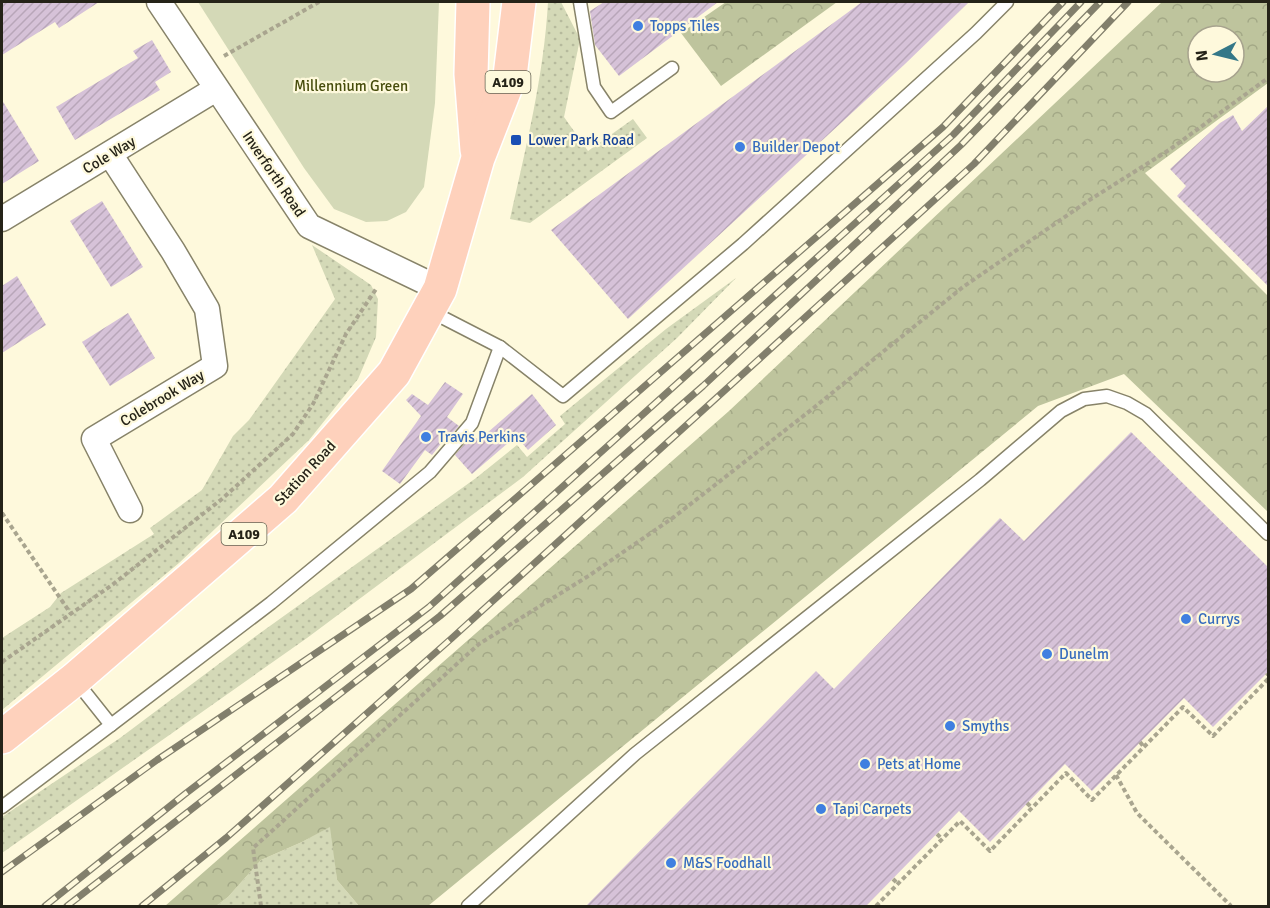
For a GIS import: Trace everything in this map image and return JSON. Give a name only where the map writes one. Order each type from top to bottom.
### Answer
[{"type":"main road","name":"Station Road","points":[[472,2],[471,74],[478,158]]},
{"type":"main road","name":"Station Road","points":[[2,737],[75,679],[283,499],[394,374],[435,300],[478,158],[510,76],[519,2]]},
{"type":"street","name":"Inverforth Road","points":[[159,2],[309,226],[435,300]]},
{"type":"street","name":"Cole Way","points":[[2,219],[216,89]]},
{"type":"street","name":"Colebrook Way","points":[[110,154],[173,251],[207,309],[215,366],[94,439],[130,510]]},
{"type":"lane","points":[[580,2],[594,87],[611,112],[672,68]]},
{"type":"lane","points":[[435,300],[563,396],[743,244],[976,33],[1007,2]]},
{"type":"lane","points":[[2,807],[271,603],[430,472],[472,423],[500,347]]},
{"type":"lane","points":[[468,906],[635,754],[980,480],[1061,411],[1084,399],[1107,396],[1127,403],[1146,414],[1269,534]]},
{"type":"lane","points":[[75,679],[111,725]]},
{"type":"path","points":[[203,69],[319,2]]},
{"type":"path","points":[[261,906],[253,848],[479,644],[590,575],[674,517],[812,410],[963,287],[1088,201],[1169,150],[1269,78]]},
{"type":"path","points":[[2,662],[112,585],[222,499],[293,434],[313,404],[346,334],[376,289]]},
{"type":"path","points":[[2,513],[72,614]]},
{"type":"path","points":[[876,906],[960,821],[990,851],[1066,773],[1092,800],[1183,707],[1213,736],[1269,679]]},
{"type":"path","points":[[1140,742],[1144,747]]},
{"type":"path","points":[[1116,776],[1137,813],[1231,906]]},
{"type":"path","points":[[1027,803],[1032,808]]},
{"type":"path","points":[[937,834],[942,839]]},
{"type":"path","points":[[893,879],[898,884]]},
{"type":"green space","name":"Millennium Green","points":[[198,2],[439,2],[435,103],[424,187],[406,212],[387,221],[366,222],[334,209],[304,168]]},
{"type":"green space","points":[[548,2],[561,2],[580,39],[564,117],[588,151],[633,119],[647,138],[530,223],[510,219],[543,57]]},
{"type":"green space","points":[[726,2],[837,2],[721,86],[681,33]]},
{"type":"green space","points":[[1162,2],[1268,2],[1268,83],[1145,173],[1268,296],[1268,512],[1124,374],[1038,406],[428,906],[359,906],[337,880],[330,827],[261,860],[228,897],[216,906],[165,906],[729,411]]},
{"type":"green space","points":[[312,245],[371,285],[378,299],[376,337],[358,379],[309,440],[179,563],[2,710],[2,638],[50,607],[61,593],[154,534],[150,528],[202,490],[233,436],[249,420],[335,299]]},
{"type":"green space","points":[[736,278],[677,338],[523,477],[307,638],[2,853],[2,817],[120,738],[256,636],[476,478],[517,445],[527,457],[565,424],[560,416],[666,329]]},
{"type":"green space","points":[[331,826],[337,880],[359,906],[216,906],[228,897],[261,860]]},
{"type":"building","points":[[2,2],[99,2],[59,28],[55,22],[2,55]]},
{"type":"building","name":"Topps Tiles","points":[[604,2],[718,2],[619,76],[595,45],[590,11]]},
{"type":"building","name":"Builder Depot","points":[[862,2],[969,2],[905,64],[628,319],[551,230]]},
{"type":"building","points":[[152,40],[171,72],[155,82],[160,90],[75,140],[56,107],[138,58],[133,51]]},
{"type":"building","points":[[2,100],[39,161],[2,184]]},
{"type":"building","points":[[1269,105],[1269,287],[1177,196],[1186,186],[1170,169],[1220,123],[1233,115],[1242,131]]},
{"type":"building","points":[[102,201],[143,267],[111,287],[70,221]]},
{"type":"building","points":[[17,276],[46,325],[2,353],[2,286]]},
{"type":"building","points":[[128,313],[155,358],[110,386],[82,342]]},
{"type":"building","name":"Travis Perkins","points":[[445,382],[463,394],[447,417],[459,426],[432,455],[425,450],[400,484],[382,471],[421,416],[406,400],[412,394],[428,405]]},
{"type":"building","points":[[532,394],[556,425],[528,450],[516,436],[472,474],[455,455],[472,435],[479,440]]},
{"type":"building","points":[[1131,432],[1269,568],[1269,671],[1213,727],[1184,698],[1092,791],[1065,764],[990,842],[959,811],[866,906],[586,906],[816,671],[834,689],[1000,518],[1024,541]]},
{"type":"railway","points":[[2,872],[157,760],[411,589],[943,127],[1063,2]]},
{"type":"railway","points":[[45,906],[185,794],[429,607],[953,135],[1081,2]]},
{"type":"railway","points":[[67,906],[440,616],[703,386],[961,145],[1100,2]]},
{"type":"railway","points":[[142,906],[226,838],[452,638],[974,164],[1128,2]]},
{"type":"place","name":"Topps Tiles","points":[[638,26]]},
{"type":"place","name":"Lower Park Road","points":[[516,140]]},
{"type":"place","name":"Builder Depot","points":[[740,147]]},
{"type":"place","name":"Travis Perkins","points":[[426,437]]},
{"type":"place","name":"Currys","points":[[1186,619]]},
{"type":"place","name":"Dunelm","points":[[1047,654]]},
{"type":"place","name":"Smyths","points":[[950,726]]},
{"type":"place","name":"Pets at Home","points":[[865,764]]},
{"type":"place","name":"Tapi Carpets","points":[[821,809]]},
{"type":"place","name":"M&S Foodhall","points":[[671,863]]}]
